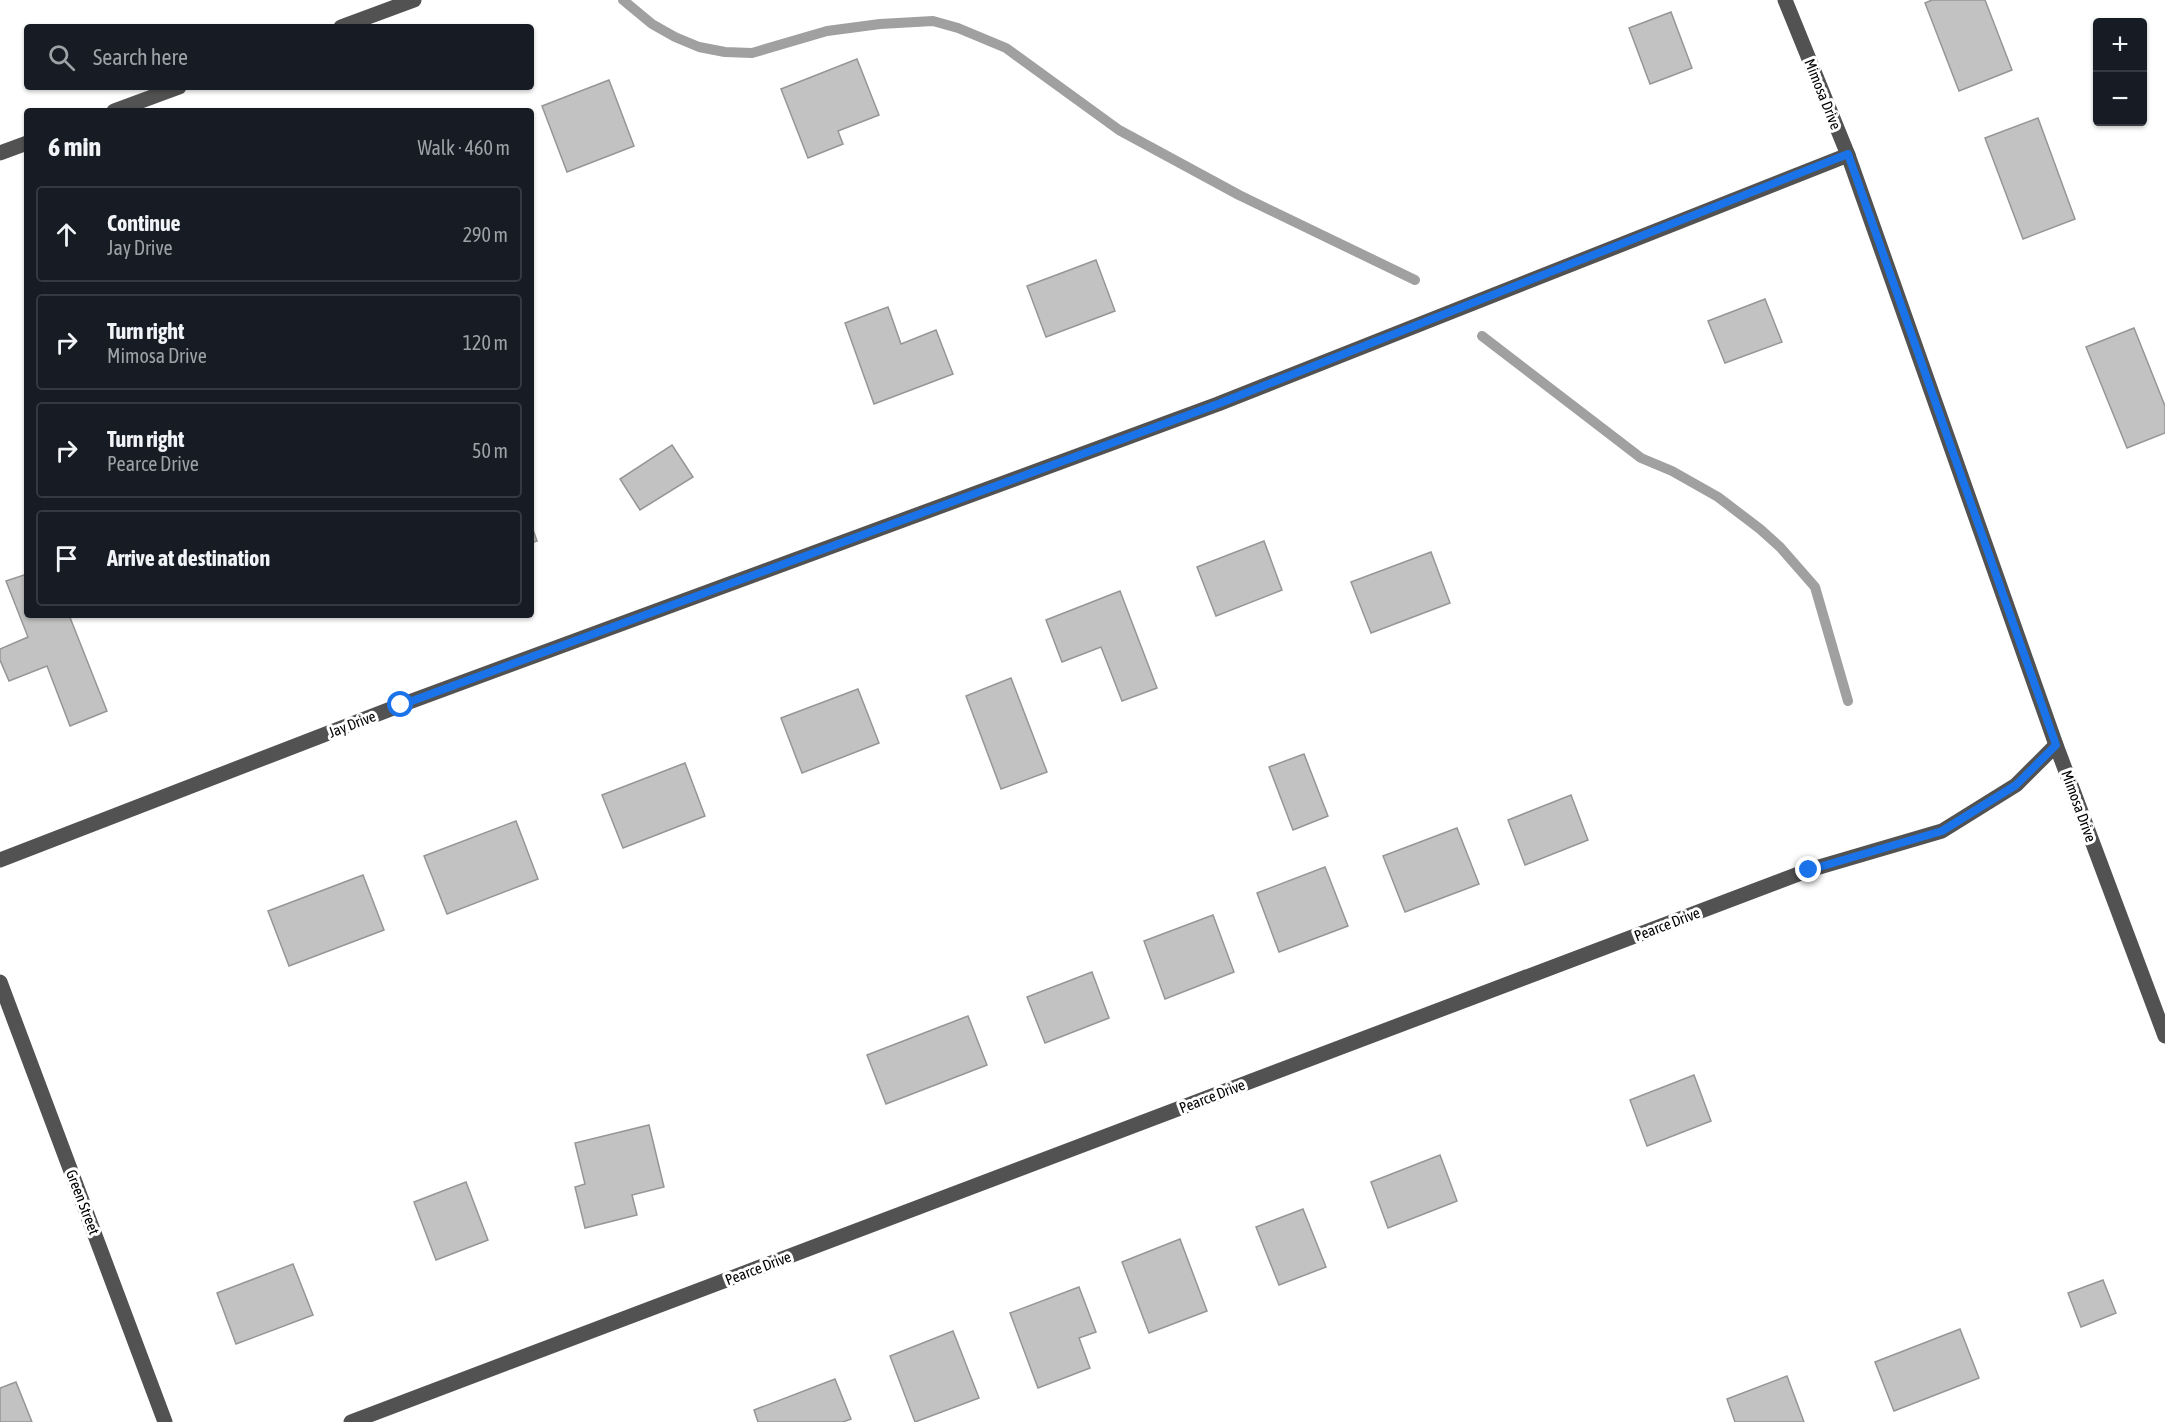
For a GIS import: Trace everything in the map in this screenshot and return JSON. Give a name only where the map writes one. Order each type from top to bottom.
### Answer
[{"type":"street","points":[[349,24],[414,0]]},
{"type":"street","name":"Mimosa Drive","points":[[1785,0],[1848,154],[2056,745],[2165,1036]]},
{"type":"street","points":[[122,108],[171,90]]},
{"type":"street","points":[[0,153],[24,144]]},
{"type":"street","name":"Jay Drive","points":[[0,860],[401,705],[1218,404],[1848,154]]},
{"type":"street","name":"Pearce Drive","points":[[351,1422],[1809,870],[1942,831],[2016,785],[2056,745]]},
{"type":"street","name":"Green Street","points":[[0,982],[165,1422]]},
{"type":"building","points":[[1932,0],[1985,0],[2012,70],[1959,91],[1925,3]]},
{"type":"building","points":[[1671,12],[1692,68],[1650,84],[1629,28]]},
{"type":"building","points":[[857,59],[879,115],[838,131],[843,144],[808,158],[781,89]]},
{"type":"building","points":[[609,80],[634,146],[567,172],[542,106]]},
{"type":"building","points":[[2038,118],[2075,219],[2023,239],[1985,138]]},
{"type":"building","points":[[1096,260],[1115,311],[1046,337],[1027,286]]},
{"type":"building","points":[[1765,299],[1782,342],[1725,363],[1708,321]]},
{"type":"building","points":[[888,307],[901,344],[936,330],[953,374],[874,404],[845,323]]},
{"type":"building","points":[[2134,328],[2165,406],[2165,433],[2127,448],[2086,347]]},
{"type":"building","points":[[672,445],[693,477],[640,510],[620,479]]},
{"type":"building","points":[[1264,541],[1282,590],[1216,616],[1197,567]]},
{"type":"building","points":[[1431,552],[1450,603],[1371,633],[1351,582]]},
{"type":"building","points":[[24,575],[24,618],[70,618],[107,711],[70,726],[47,666],[9,681],[0,660],[0,649],[28,637],[6,581]]},
{"type":"building","points":[[1120,591],[1157,688],[1122,701],[1101,647],[1062,662],[1046,620]]},
{"type":"building","points":[[1011,678],[1047,772],[1001,789],[966,696]]},
{"type":"building","points":[[858,689],[879,743],[802,773],[781,718]]},
{"type":"building","points":[[1304,754],[1328,816],[1293,830],[1269,767]]},
{"type":"building","points":[[685,763],[705,816],[623,848],[602,795]]},
{"type":"building","points":[[1571,795],[1588,840],[1525,865],[1508,820]]},
{"type":"building","points":[[516,821],[538,879],[447,914],[424,856]]},
{"type":"building","points":[[1457,828],[1479,884],[1405,912],[1383,856]]},
{"type":"building","points":[[1325,867],[1348,926],[1279,952],[1257,893]]},
{"type":"building","points":[[363,875],[384,930],[289,966],[268,911]]},
{"type":"building","points":[[1213,915],[1234,972],[1165,999],[1144,941]]},
{"type":"building","points":[[1092,972],[1109,1018],[1045,1043],[1027,997]]},
{"type":"building","points":[[968,1016],[987,1065],[886,1104],[867,1055]]},
{"type":"building","points":[[1694,1075],[1711,1121],[1647,1146],[1630,1100]]},
{"type":"building","points":[[649,1125],[664,1187],[632,1195],[637,1215],[585,1228],[575,1187],[585,1184],[575,1143]]},
{"type":"building","points":[[1440,1155],[1457,1201],[1388,1228],[1371,1182]]},
{"type":"building","points":[[466,1182],[488,1240],[436,1260],[414,1202]]},
{"type":"building","points":[[1303,1209],[1326,1267],[1279,1285],[1256,1227]]},
{"type":"building","points":[[1180,1239],[1207,1311],[1149,1333],[1122,1262]]},
{"type":"building","points":[[293,1264],[313,1315],[236,1344],[217,1293]]},
{"type":"building","points":[[2103,1280],[2116,1313],[2081,1327],[2068,1293]]},
{"type":"building","points":[[1079,1287],[1096,1332],[1079,1338],[1090,1368],[1038,1388],[1010,1313]]},
{"type":"building","points":[[1960,1329],[1979,1378],[1894,1411],[1875,1362]]},
{"type":"building","points":[[953,1331],[979,1398],[915,1422],[890,1356]]},
{"type":"building","points":[[1787,1376],[1804,1422],[1735,1422],[1727,1399]]},
{"type":"building","points":[[835,1379],[851,1419],[843,1422],[758,1422],[754,1410]]},
{"type":"building","points":[[16,1382],[32,1422],[0,1422],[0,1388]]},
{"type":"waterway","points":[[623,0],[652,24],[675,37],[699,47],[725,52],[752,53],[827,31],[880,24],[933,21],[958,28],[1006,48],[1119,130],[1239,195],[1415,280]]},
{"type":"waterway","points":[[1482,336],[1641,458],[1672,471],[1718,497],[1780,547],[1815,587],[1848,701]]},
{"type":"route","points":[[401,705],[1218,404],[1848,154],[2056,745],[2016,785],[1942,831],[1809,870]]}]
